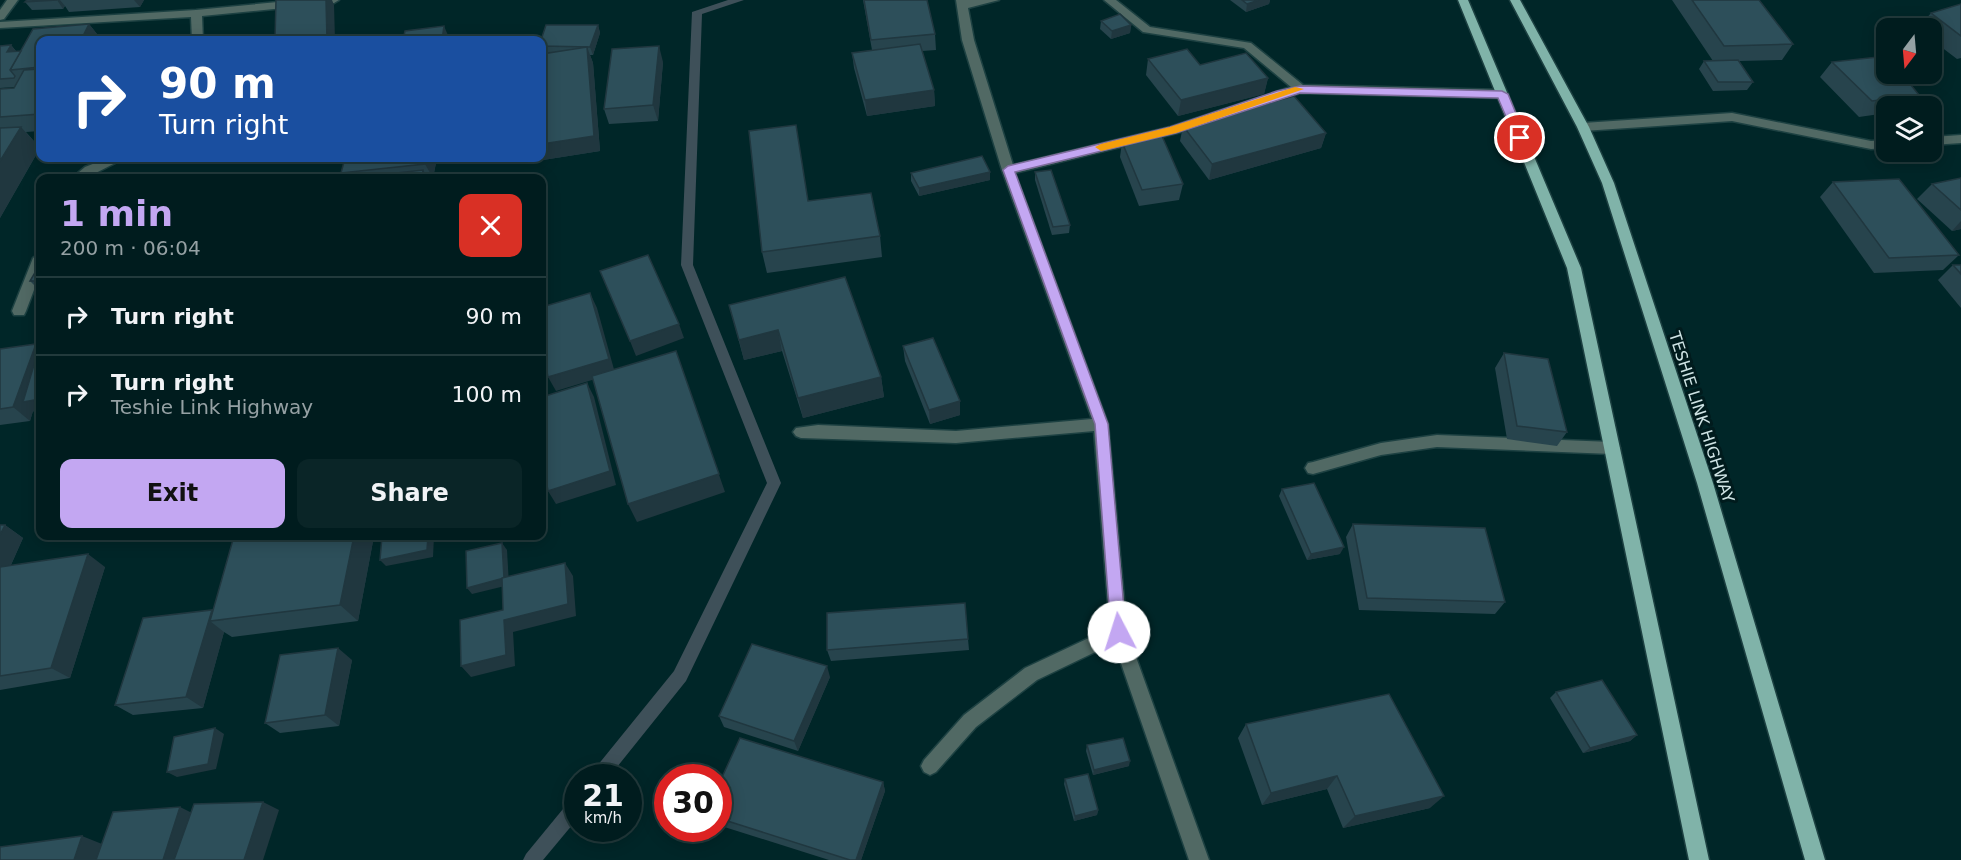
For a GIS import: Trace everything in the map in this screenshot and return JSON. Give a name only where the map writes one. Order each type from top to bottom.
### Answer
[{"type":"main road","points":[[1463,0],[1574,268],[1698,860]]},
{"type":"main road","name":"TESHIE LINK HIGHWAY","points":[[1515,0],[1583,127],[1608,183],[1705,483],[1815,860]]},
{"type":"street","points":[[0,17],[13,0]]},
{"type":"street","points":[[0,25],[196,13],[334,0]]},
{"type":"street","points":[[994,0],[962,3],[968,40],[1008,170],[1101,424],[1119,632],[1199,860]]},
{"type":"street","points":[[1109,0],[1147,30],[1247,45],[1300,89]]},
{"type":"street","points":[[196,13],[198,36]]},
{"type":"street","points":[[1008,170],[1173,130],[1281,93],[1300,89],[1502,94]]},
{"type":"street","points":[[1583,127],[1732,117],[1876,145]]},
{"type":"street","points":[[1942,140],[1961,139]]},
{"type":"street","points":[[84,174],[109,162]]},
{"type":"street","points":[[19,311],[36,268]]},
{"type":"street","points":[[801,432],[840,429],[935,437],[986,436],[1101,424]]},
{"type":"street","points":[[1313,468],[1381,449],[1437,441],[1612,448]]},
{"type":"street","points":[[930,766],[970,721],[1031,674],[1119,632]]},
{"type":"building","points":[[27,0],[57,0],[25,2]]},
{"type":"building","points":[[276,0],[326,0],[327,36],[275,36]]},
{"type":"building","points":[[864,0],[927,0],[935,34],[871,40]]},
{"type":"building","points":[[1242,0],[1259,0],[1247,4]]},
{"type":"building","points":[[1692,0],[1759,0],[1793,44],[1724,46]]},
{"type":"building","points":[[1961,4],[1961,36],[1942,21],[1942,18],[1938,18],[1931,13]]},
{"type":"building","points":[[1120,14],[1131,25],[1112,31],[1101,21]]},
{"type":"building","points":[[89,24],[83,36],[36,36],[36,67],[10,70],[33,29]]},
{"type":"building","points":[[546,25],[598,25],[590,47],[546,46],[546,36],[542,36]]},
{"type":"building","points":[[444,26],[443,36],[404,36],[405,31]]},
{"type":"building","points":[[920,44],[934,90],[865,100],[852,53]]},
{"type":"building","points":[[11,45],[7,52],[21,51],[10,70],[15,76],[0,79],[0,46]]},
{"type":"building","points":[[659,46],[653,105],[604,109],[612,49]]},
{"type":"building","points":[[587,47],[594,136],[546,143],[546,53]]},
{"type":"building","points":[[1187,49],[1200,65],[1246,53],[1268,78],[1181,100],[1148,59]]},
{"type":"building","points":[[1876,57],[1876,84],[1910,84],[1919,95],[1876,96],[1876,100],[1872,101],[1832,62]]},
{"type":"building","points":[[1738,60],[1753,82],[1718,82],[1704,61]]},
{"type":"building","points":[[36,69],[36,114],[0,117],[0,89],[14,88],[24,70]]},
{"type":"building","points":[[1294,96],[1326,133],[1212,164],[1183,126]]},
{"type":"building","points":[[796,125],[808,201],[871,193],[880,236],[762,252],[749,131]]},
{"type":"building","points":[[21,127],[0,161],[0,128]]},
{"type":"building","points":[[1162,136],[1183,184],[1142,190],[1122,142]]},
{"type":"building","points":[[982,156],[990,172],[919,188],[911,173]]},
{"type":"building","points":[[344,162],[425,162],[425,164],[341,173]]},
{"type":"building","points":[[423,170],[422,174],[387,174]]},
{"type":"building","points":[[1051,170],[1070,225],[1053,227],[1035,172]]},
{"type":"building","points":[[1961,178],[1961,210],[1932,184]]},
{"type":"building","points":[[1899,179],[1959,255],[1889,258],[1833,182]]},
{"type":"building","points":[[648,255],[679,324],[630,341],[600,271]]},
{"type":"building","points":[[1953,265],[1961,265],[1961,274]]},
{"type":"building","points":[[36,271],[36,281],[30,281]]},
{"type":"building","points":[[845,277],[881,377],[798,398],[778,330],[739,340],[729,305]]},
{"type":"building","points":[[590,293],[609,359],[548,377],[546,306]]},
{"type":"building","points":[[933,338],[960,401],[929,410],[903,346]]},
{"type":"building","points":[[36,344],[13,407],[0,409],[0,349]]},
{"type":"building","points":[[676,351],[719,474],[628,504],[592,376]]},
{"type":"building","points":[[1504,353],[1548,359],[1567,432],[1517,426]]},
{"type":"building","points":[[36,358],[36,400],[23,402]]},
{"type":"building","points":[[587,383],[610,471],[548,491],[546,396]]},
{"type":"building","points":[[1314,483],[1344,547],[1311,554],[1282,489]]},
{"type":"building","points":[[1353,524],[1485,528],[1505,602],[1367,598]]},
{"type":"building","points":[[0,525],[5,525],[0,535]]},
{"type":"building","points":[[233,540],[353,540],[340,605],[210,621]]},
{"type":"building","points":[[382,540],[428,540],[427,550],[380,560]]},
{"type":"building","points":[[502,543],[504,578],[467,588],[466,551]]},
{"type":"building","points":[[88,554],[51,668],[0,676],[0,567]]},
{"type":"building","points":[[565,563],[568,604],[504,620],[506,655],[461,666],[460,620],[503,610],[502,578]]},
{"type":"building","points":[[965,603],[968,639],[827,650],[827,613]]},
{"type":"building","points":[[212,610],[186,697],[115,705],[143,618]]},
{"type":"building","points":[[752,644],[827,666],[794,741],[719,716]]},
{"type":"building","points":[[338,648],[325,715],[265,723],[280,655]]},
{"type":"building","points":[[1602,680],[1637,735],[1590,748],[1556,692]]},
{"type":"building","points":[[1389,694],[1444,796],[1355,816],[1337,776],[1271,793],[1246,724]]},
{"type":"building","points":[[215,728],[208,764],[167,772],[174,737]]},
{"type":"building","points":[[740,738],[883,782],[856,860],[732,822],[732,764],[728,764]]},
{"type":"building","points":[[1123,738],[1130,761],[1094,770],[1087,745]]},
{"type":"building","points":[[1088,774],[1098,810],[1075,816],[1065,779]]},
{"type":"building","points":[[263,802],[244,860],[174,860],[194,804]]},
{"type":"building","points":[[180,807],[163,860],[96,860],[113,812]]},
{"type":"building","points":[[82,836],[74,860],[0,860],[0,847]]},
{"type":"waterway","points":[[609,764],[680,676],[774,483],[687,265],[697,12],[739,0]]},
{"type":"waterway","points":[[532,860],[564,821]]},
{"type":"slow traffic","points":[[1101,147],[1173,130],[1298,89]]},
{"type":"route","points":[[1119,632],[1101,424],[1008,170],[1173,130],[1281,93],[1300,89],[1502,94],[1520,138]]}]
